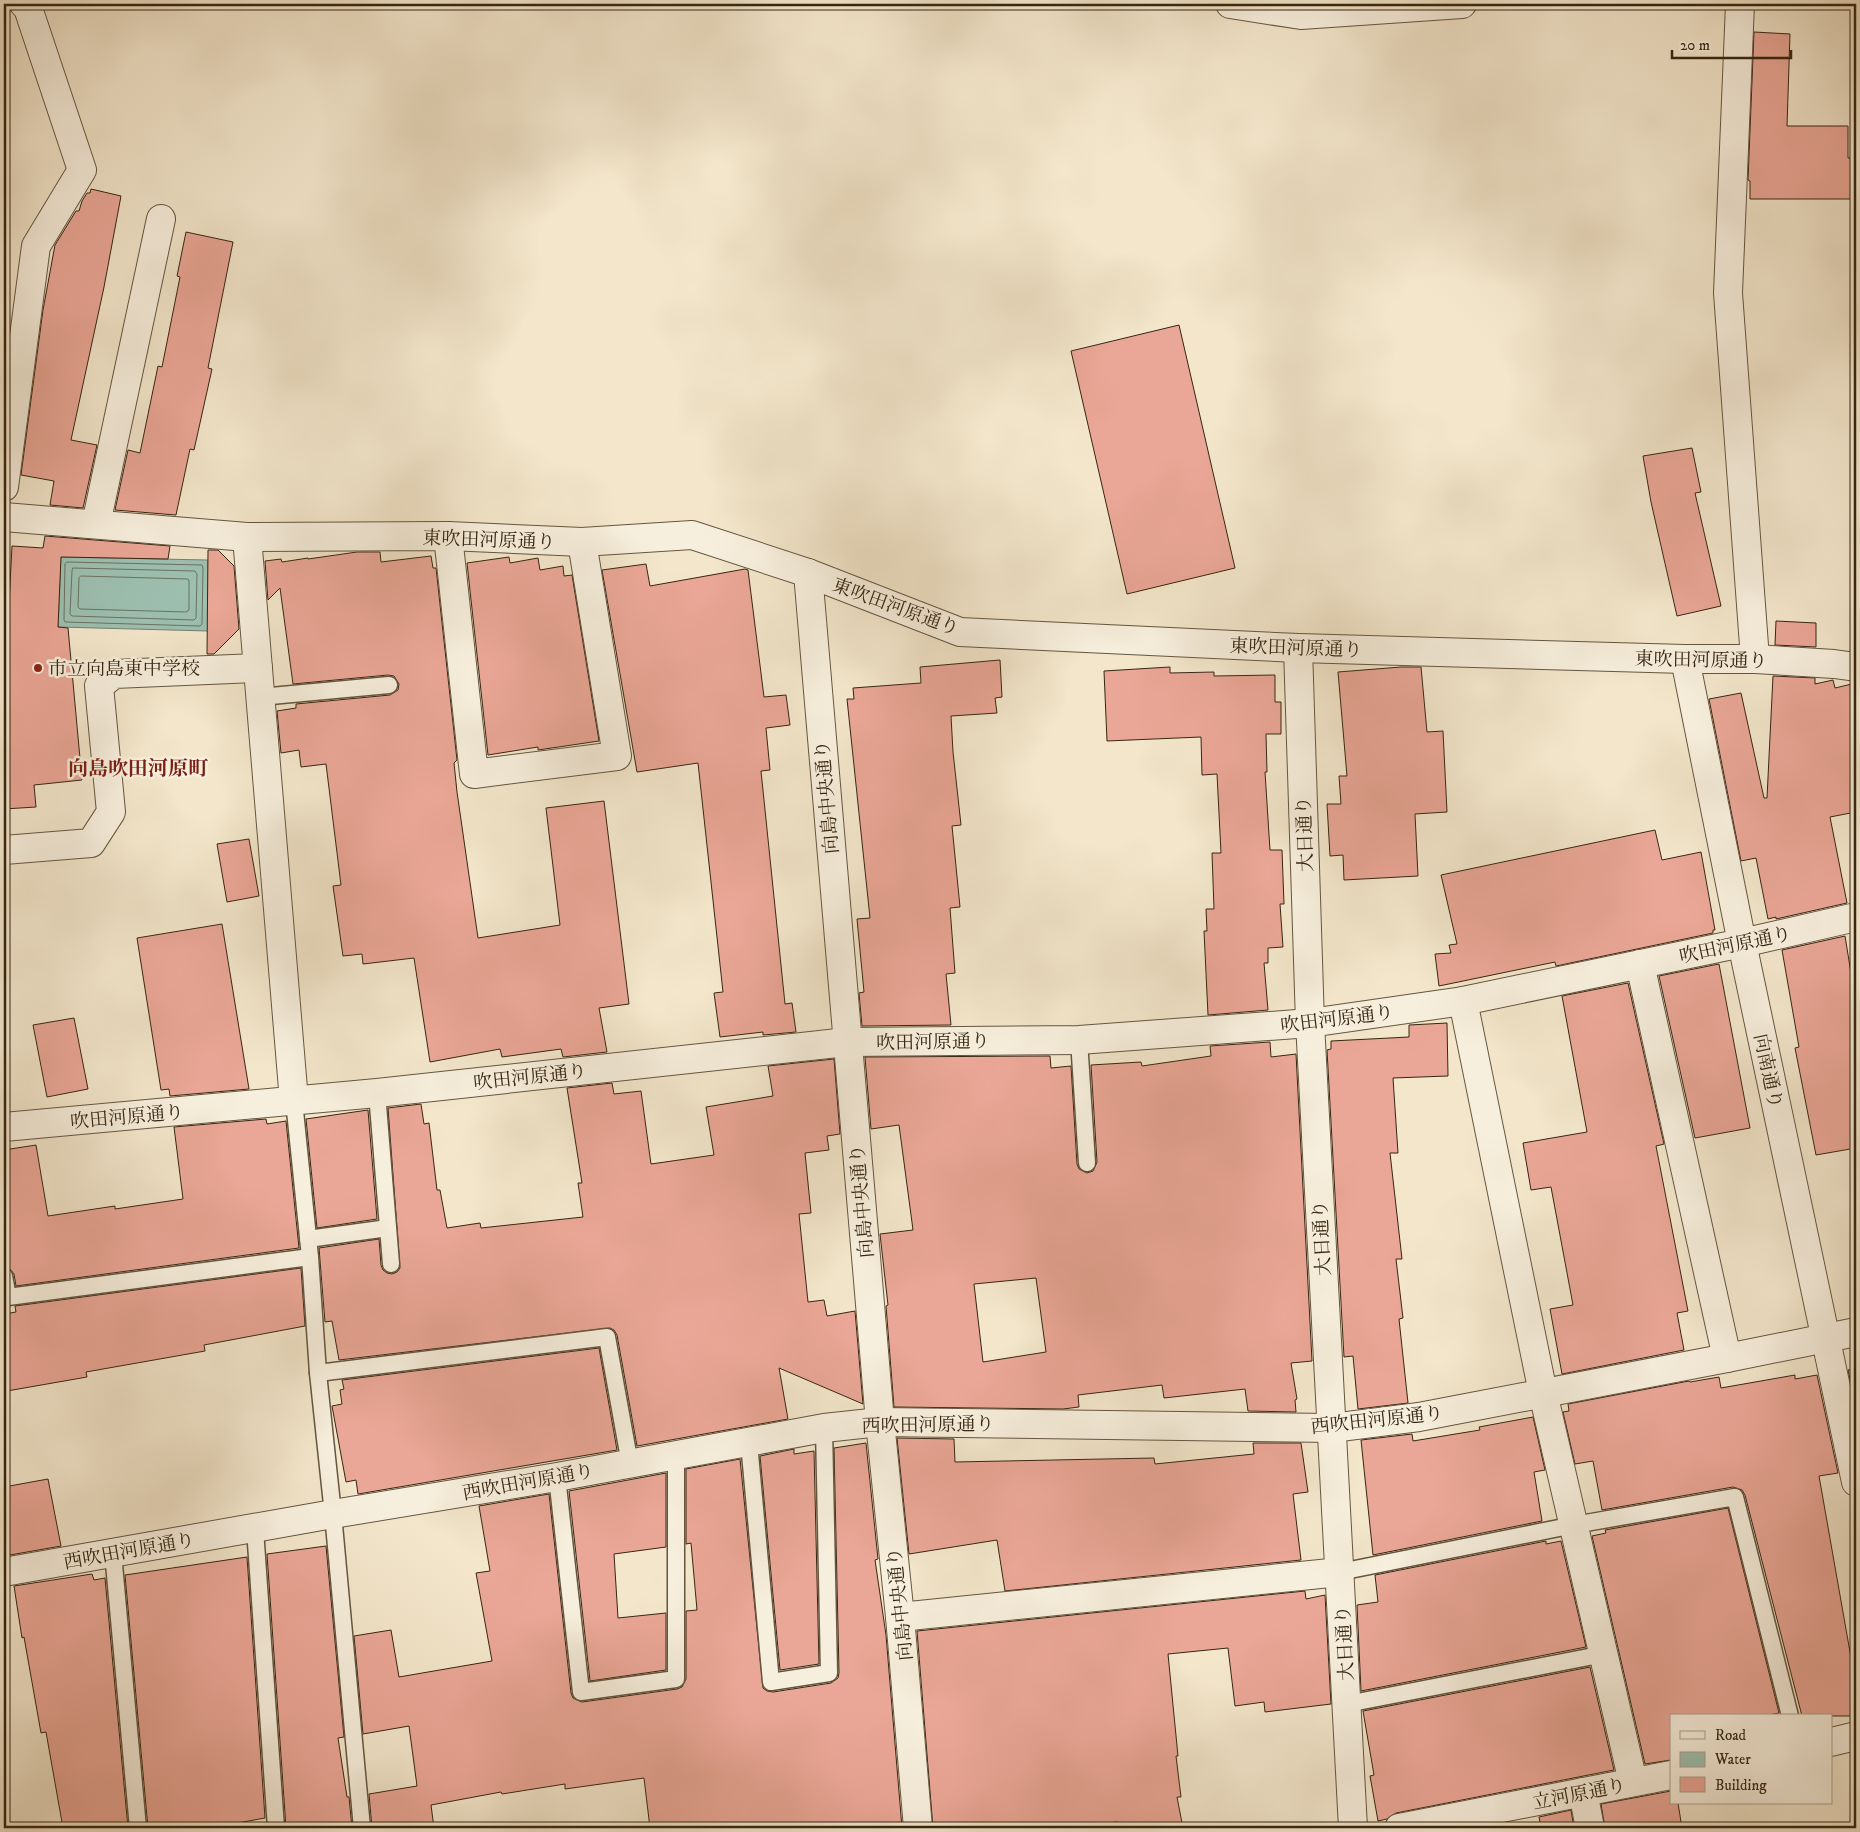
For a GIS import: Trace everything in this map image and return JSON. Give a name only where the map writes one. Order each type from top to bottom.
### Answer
[{"type":"street","points":[[4,486],[36,246],[82,170],[28,8],[24,4]]},
{"type":"street","points":[[1230,4],[1301,15],[1462,4]]},
{"type":"street","points":[[1740,4],[1728,293],[1755,659]]},
{"type":"street","points":[[96,524],[161,219]]},
{"type":"street","name":"東吹田河原通り","points":[[4,517],[247,537],[448,536],[582,542],[692,535],[808,573],[960,632],[1298,648],[1685,659],[1755,659],[1834,664],[1856,668]]},
{"type":"street","points":[[448,536],[474,774],[618,756],[582,542]]},
{"type":"street","points":[[247,537],[294,1101]]},
{"type":"street","name":"向島中央通り","points":[[808,573],[880,1422],[900,1617],[918,1828]]},
{"type":"street","name":"大日通り","points":[[1298,648],[1310,1023],[1353,1828]]},
{"type":"street","name":"向南通り","points":[[1685,659],[1742,942],[1856,1482]]},
{"type":"street","points":[[4,850],[91,843],[111,812],[100,686],[114,674],[258,668]]},
{"type":"street","name":"吹田河原通り","points":[[4,1127],[377,1093],[847,1042],[1080,1040],[1310,1023],[1463,1001],[1856,917]]},
{"type":"street","points":[[1640,964],[1727,1358]]},
{"type":"street","points":[[1463,1001],[1543,1393],[1633,1782]]},
{"type":"street","name":"西吹田河原通り","points":[[4,1572],[557,1477],[824,1428],[880,1422],[1332,1428],[1419,1417],[1856,1332]]},
{"type":"street","points":[[900,1617],[1340,1572]]},
{"type":"street","points":[[1832,1742],[1856,1736]]},
{"type":"street","name":"立河原通り","points":[[1399,1828],[1670,1775]]},
{"type":"street","points":[[1583,1792],[1590,1828]]},
{"type":"lane","points":[[260,697],[389,685]]},
{"type":"lane","points":[[1080,1040],[1087,1163]]},
{"type":"lane","points":[[377,1093],[391,1264]]},
{"type":"lane","points":[[294,1101],[362,1828]]},
{"type":"lane","points":[[308,1239],[388,1228]]},
{"type":"lane","points":[[4,1276],[8,1297],[310,1257]]},
{"type":"lane","points":[[318,1373],[608,1337],[630,1464]]},
{"type":"lane","points":[[749,1443],[771,1682],[829,1672],[824,1428]]},
{"type":"lane","points":[[557,1477],[581,1692],[676,1679],[676,1456]]},
{"type":"lane","points":[[1340,1572],[1574,1525],[1735,1497],[1789,1714]]},
{"type":"lane","points":[[255,1529],[276,1828]]},
{"type":"lane","points":[[113,1553],[138,1828]]},
{"type":"lane","points":[[1347,1704],[1604,1654]]},
{"type":"water","points":[[61,557],[208,560],[208,631],[58,627]]},
{"type":"building","points":[[1754,32],[1790,34],[1787,126],[1848,126],[1848,158],[1856,158],[1856,199],[1750,199],[1750,181],[1748,180]]},
{"type":"building","points":[[91,189],[121,196],[104,287],[71,440],[97,445],[83,508],[50,505],[54,481],[21,475],[43,310],[55,245],[76,211],[79,211],[82,201],[87,193],[90,193]]},
{"type":"building","points":[[186,232],[233,242],[208,368],[212,369],[194,450],[190,449],[176,515],[115,510],[128,450],[140,453],[158,366],[162,367],[180,277],[177,276]]},
{"type":"building","points":[[1179,325],[1235,568],[1127,594],[1071,351]]},
{"type":"building","points":[[1692,448],[1701,492],[1695,493],[1721,606],[1677,616],[1651,502],[1643,456]]},
{"type":"building","points":[[45,536],[170,546],[168,559],[61,557],[58,627],[68,628],[82,780],[34,785],[36,807],[4,809],[4,642],[7,642],[12,546],[43,548]]},
{"type":"building","points":[[208,550],[218,550],[234,566],[239,629],[214,654],[207,654]]},
{"type":"building","points":[[357,552],[380,552],[381,562],[431,556],[433,568],[436,568],[457,760],[454,763],[457,792],[478,938],[560,925],[546,808],[604,801],[629,1004],[599,1008],[607,1052],[563,1057],[561,1049],[502,1057],[500,1049],[430,1062],[414,958],[363,964],[362,954],[343,956],[333,886],[341,885],[326,764],[301,767],[299,750],[281,753],[277,711],[296,708],[296,704],[390,695],[398,690],[399,684],[394,676],[388,675],[293,684],[280,588],[268,600],[265,561],[281,559],[282,562]]},
{"type":"building","points":[[509,557],[510,563],[538,558],[540,570],[563,566],[564,576],[572,575],[599,741],[538,750],[538,747],[488,755],[467,563]]},
{"type":"building","points":[[646,564],[650,586],[748,570],[764,697],[786,695],[790,725],[766,728],[770,770],[761,771],[785,1004],[792,1003],[796,1032],[763,1035],[763,1032],[720,1037],[714,993],[723,992],[698,763],[637,772],[602,570]]},
{"type":"building","points":[[1776,621],[1816,623],[1816,647],[1775,645]]},
{"type":"building","points":[[1000,660],[1002,697],[995,698],[997,713],[951,716],[961,825],[952,826],[960,907],[950,908],[955,973],[946,974],[951,1025],[862,1026],[859,993],[864,992],[857,919],[870,918],[847,699],[854,699],[853,688],[921,683],[920,667]]},
{"type":"building","points":[[1170,667],[1170,673],[1214,672],[1214,676],[1275,675],[1275,702],[1281,702],[1281,734],[1266,734],[1267,772],[1265,772],[1270,850],[1282,850],[1284,904],[1280,904],[1283,947],[1268,948],[1268,963],[1264,963],[1268,1010],[1208,1015],[1204,931],[1207,931],[1206,909],[1214,909],[1212,853],[1221,853],[1217,774],[1202,775],[1201,737],[1107,741],[1104,671]]},
{"type":"building","points":[[1421,667],[1427,732],[1443,731],[1447,812],[1415,814],[1418,876],[1344,880],[1343,855],[1330,856],[1327,804],[1341,804],[1339,776],[1347,776],[1338,672]]},
{"type":"building","points":[[1773,676],[1815,678],[1815,684],[1833,680],[1835,688],[1856,683],[1856,812],[1830,817],[1847,903],[1776,919],[1776,917],[1768,919],[1756,858],[1741,861],[1709,699],[1741,693],[1764,798],[1767,798]]},
{"type":"building","points":[[1655,830],[1662,860],[1701,852],[1715,930],[1713,930],[1713,933],[1556,966],[1555,962],[1439,986],[1435,954],[1451,953],[1449,945],[1457,944],[1441,875]]},
{"type":"building","points":[[249,839],[259,896],[227,902],[217,844]]},
{"type":"building","points":[[222,924],[249,1089],[170,1096],[169,1089],[161,1090],[137,938]]},
{"type":"building","points":[[1845,936],[1856,1004],[1856,1148],[1816,1155],[1795,1048],[1799,1047],[1782,950]]},
{"type":"building","points":[[1719,964],[1750,1128],[1695,1138],[1659,976]]},
{"type":"building","points":[[1628,983],[1664,1144],[1656,1146],[1688,1311],[1677,1313],[1684,1350],[1562,1374],[1550,1309],[1573,1305],[1551,1187],[1531,1190],[1523,1143],[1587,1132],[1562,996]]},
{"type":"building","points":[[74,1018],[88,1089],[47,1097],[33,1025]]},
{"type":"building","points":[[1447,1023],[1448,1076],[1393,1078],[1398,1153],[1390,1153],[1402,1259],[1396,1259],[1403,1318],[1399,1319],[1408,1403],[1358,1409],[1353,1356],[1344,1357],[1327,1050],[1331,1049],[1331,1041],[1409,1037],[1409,1025]]},
{"type":"building","points":[[1270,1042],[1271,1057],[1296,1054],[1312,1361],[1291,1363],[1297,1399],[1295,1400],[1296,1412],[1248,1411],[1245,1389],[1164,1398],[1162,1385],[1078,1395],[1079,1407],[1063,1409],[894,1407],[886,1306],[888,1305],[880,1234],[913,1230],[899,1125],[871,1129],[865,1057],[1050,1056],[1051,1068],[1071,1066],[1077,1164],[1079,1169],[1087,1173],[1093,1171],[1097,1162],[1091,1065],[1141,1062],[1142,1066],[1211,1056],[1210,1046]],"holes":[[[1036,1278],[1046,1352],[983,1362],[974,1284]]]},
{"type":"building","points":[[834,1059],[840,1134],[827,1136],[829,1150],[805,1153],[811,1213],[799,1214],[808,1302],[824,1300],[827,1316],[855,1311],[863,1404],[779,1368],[788,1419],[637,1446],[617,1335],[610,1328],[339,1360],[332,1321],[325,1322],[319,1248],[379,1239],[383,1270],[392,1274],[400,1268],[388,1108],[421,1104],[424,1124],[429,1123],[437,1190],[440,1190],[447,1228],[480,1223],[481,1228],[583,1217],[578,1183],[582,1183],[567,1088],[612,1083],[614,1094],[641,1091],[651,1164],[714,1155],[706,1107],[773,1096],[768,1066]]},
{"type":"building","points":[[368,1110],[377,1219],[317,1228],[306,1119]]},
{"type":"building","points":[[266,1119],[267,1124],[286,1121],[299,1248],[16,1286],[14,1274],[9,1268],[7,1250],[4,1250],[4,1150],[36,1145],[48,1216],[115,1206],[115,1209],[183,1199],[174,1127]]},
{"type":"building","points":[[301,1268],[305,1326],[204,1345],[205,1351],[86,1372],[87,1377],[7,1391],[4,1370],[4,1314],[16,1312],[15,1306]]},
{"type":"building","points":[[599,1348],[617,1450],[358,1494],[356,1480],[346,1482],[332,1406],[342,1404],[340,1390],[344,1389],[342,1380]]},
{"type":"building","points":[[1856,1369],[1856,1408],[1848,1370]]},
{"type":"building","points":[[1795,1375],[1795,1379],[1817,1375],[1838,1473],[1819,1476],[1856,1686],[1856,1716],[1801,1714],[1745,1495],[1742,1490],[1733,1487],[1602,1510],[1593,1461],[1575,1464],[1563,1412],[1569,1411],[1568,1404],[1719,1377],[1721,1388]]},
{"type":"building","points":[[1533,1417],[1545,1470],[1534,1472],[1542,1521],[1373,1555],[1361,1440],[1412,1434],[1413,1441],[1480,1430],[1479,1427]]},
{"type":"building","points":[[897,1438],[954,1439],[955,1462],[1154,1458],[1155,1464],[1254,1454],[1253,1443],[1301,1443],[1308,1492],[1293,1494],[1301,1560],[1005,1591],[997,1540],[909,1554]]},
{"type":"building","points":[[866,1443],[878,1559],[875,1560],[886,1635],[902,1828],[650,1828],[644,1778],[565,1789],[565,1784],[502,1794],[501,1792],[431,1805],[434,1828],[372,1828],[369,1794],[417,1786],[409,1726],[363,1734],[354,1636],[391,1630],[399,1677],[492,1661],[476,1573],[490,1571],[479,1506],[549,1494],[573,1698],[582,1702],[677,1689],[682,1687],[686,1679],[686,1611],[697,1610],[691,1543],[686,1544],[686,1469],[740,1459],[763,1688],[773,1692],[831,1683],[838,1678],[839,1673],[834,1448]]},
{"type":"building","points":[[794,1449],[794,1454],[814,1451],[819,1664],[780,1670],[760,1456]]},
{"type":"building","points":[[666,1473],[666,1547],[614,1554],[618,1618],[666,1613],[666,1670],[590,1681],[569,1491]]},
{"type":"building","points":[[48,1479],[61,1546],[10,1555],[9,1552],[4,1553],[4,1487]]},
{"type":"building","points":[[1728,1508],[1779,1713],[1670,1714],[1670,1760],[1645,1764],[1592,1536],[1606,1533],[1605,1530]]},
{"type":"building","points":[[1546,1541],[1546,1544],[1561,1541],[1586,1647],[1361,1691],[1357,1605],[1378,1602],[1375,1575]]},
{"type":"building","points":[[326,1546],[344,1737],[338,1738],[347,1797],[349,1797],[352,1828],[286,1828],[267,1554]]},
{"type":"building","points":[[247,1557],[265,1818],[210,1828],[148,1828],[125,1575]]},
{"type":"building","points":[[92,1574],[94,1580],[105,1578],[128,1828],[63,1828],[46,1732],[41,1733],[24,1637],[22,1638],[14,1586]]},
{"type":"building","points":[[1305,1591],[1306,1599],[1325,1595],[1331,1704],[1265,1712],[1264,1702],[1235,1706],[1228,1648],[1168,1654],[1181,1797],[1177,1797],[1183,1828],[1118,1828],[1117,1822],[1072,1828],[933,1828],[917,1631]]},
{"type":"building","points":[[1590,1667],[1614,1770],[1396,1813],[1387,1819],[1378,1821],[1370,1776],[1374,1775],[1363,1711]]},
{"type":"building","points":[[1670,1791],[1670,1804],[1678,1804],[1682,1828],[1605,1828],[1601,1804]]},
{"type":"building","points":[[1571,1810],[1574,1828],[1541,1828],[1539,1817]]},
{"type":"place","name":"市立向島東中学校","points":[[38,668]]},
{"type":"district","name":"向島吹田河原町","points":[[138,768]]}]
